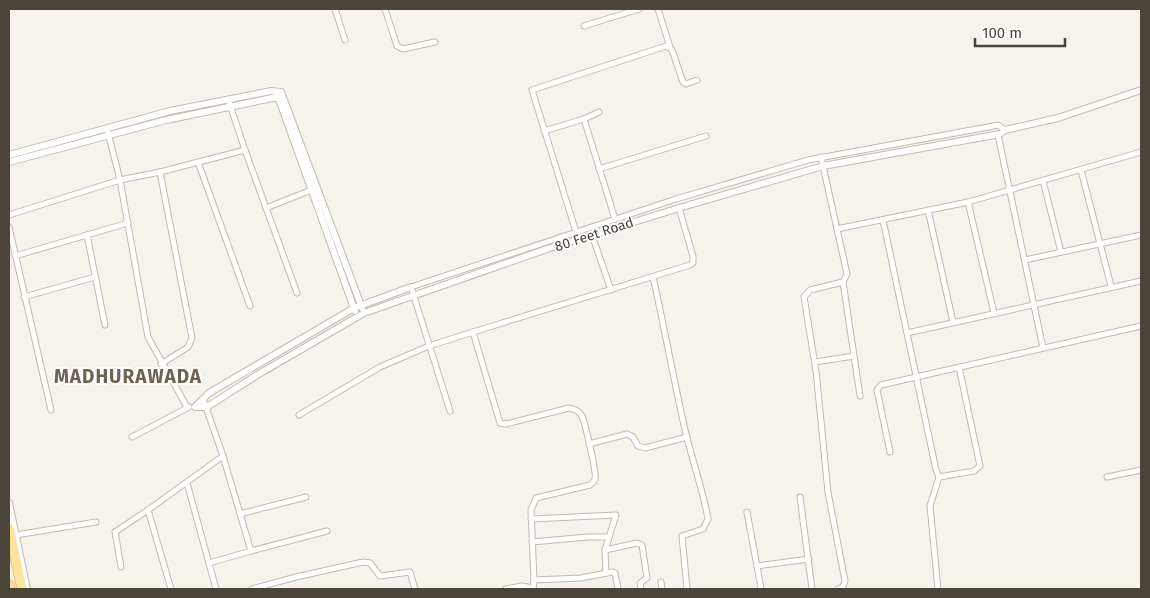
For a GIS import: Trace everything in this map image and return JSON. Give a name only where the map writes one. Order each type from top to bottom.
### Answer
[{"type":"main road","points":[[9,528],[22,589]]},
{"type":"main road","points":[[9,585],[10,589]]},
{"type":"street","points":[[335,9],[345,40]]},
{"type":"street","points":[[385,9],[397,46],[403,48],[435,42]]},
{"type":"street","points":[[584,26],[639,9]]},
{"type":"street","points":[[658,9],[683,82],[686,84],[697,80]]},
{"type":"street","points":[[576,232],[532,90],[661,47],[670,48]]},
{"type":"street","points":[[9,155],[228,99],[276,90],[282,92],[357,307],[357,317]]},
{"type":"street","points":[[195,407],[209,393],[357,307],[576,232],[676,199],[821,157],[998,125],[1005,130],[1058,118],[1141,90]]},
{"type":"street","points":[[9,162],[107,131],[271,97],[278,99],[315,189]]},
{"type":"street","points":[[228,99],[297,293]]},
{"type":"street","points":[[544,131],[584,119],[599,112]]},
{"type":"street","points":[[584,119],[615,219]]},
{"type":"street","name":"80 Feet Road","points":[[207,407],[364,313],[414,295],[592,235],[823,166],[998,135],[1005,130]]},
{"type":"street","points":[[107,131],[120,180],[148,337],[161,364],[187,407]]},
{"type":"street","points":[[998,135],[1043,348]]},
{"type":"street","points":[[599,170],[706,136]]},
{"type":"street","points":[[9,216],[120,180],[160,172],[245,150]]},
{"type":"street","points":[[837,229],[968,202],[1141,152]]},
{"type":"street","points":[[821,157],[847,274],[843,282],[860,396]]},
{"type":"street","points":[[198,162],[250,306]]},
{"type":"street","points":[[1081,170],[1111,286]]},
{"type":"street","points":[[160,172],[192,338],[188,347],[161,364]]},
{"type":"street","points":[[1043,181],[1061,252]]},
{"type":"street","points":[[266,208],[315,189]]},
{"type":"street","points":[[968,202],[994,313]]},
{"type":"street","points":[[299,415],[380,367],[429,346],[653,277],[693,262],[693,256],[679,208]]},
{"type":"street","points":[[928,210],[953,322]]},
{"type":"street","points":[[883,220],[939,478],[930,506],[938,589]]},
{"type":"street","points":[[15,256],[128,223]]},
{"type":"street","points":[[9,228],[51,410]]},
{"type":"street","points":[[87,235],[105,325]]},
{"type":"street","points":[[592,235],[611,290]]},
{"type":"street","points":[[1024,260],[1141,235]]},
{"type":"street","points":[[24,297],[95,277]]},
{"type":"street","points":[[653,277],[687,438],[702,486],[708,519],[703,529],[682,536],[687,589]]},
{"type":"street","points":[[907,333],[1111,286],[1141,281]]},
{"type":"street","points":[[838,589],[843,587],[844,581],[828,492],[826,453],[805,294],[810,290],[843,282]]},
{"type":"street","points":[[411,288],[450,411]]},
{"type":"street","points":[[357,307],[364,313]]},
{"type":"street","points":[[890,452],[877,388],[881,385],[1141,326]]},
{"type":"street","points":[[473,332],[500,423],[506,424],[569,408],[574,409],[582,416],[595,475],[590,485],[536,498],[531,510],[533,589],[522,586],[506,589]]},
{"type":"street","points":[[815,362],[854,356]]},
{"type":"street","points":[[939,478],[974,471],[980,466],[959,367]]},
{"type":"street","points":[[203,399],[223,456],[251,551]]},
{"type":"street","points":[[132,438],[187,407],[207,407]]},
{"type":"street","points":[[589,444],[627,434],[633,437],[638,446],[645,448],[687,438]]},
{"type":"street","points":[[121,567],[115,532],[223,456]]},
{"type":"street","points":[[1107,477],[1141,470]]},
{"type":"street","points":[[187,483],[216,589]]},
{"type":"street","points":[[800,497],[812,589]]},
{"type":"street","points":[[240,514],[306,498]]},
{"type":"street","points":[[9,503],[27,589]]},
{"type":"street","points":[[148,510],[171,589]]},
{"type":"street","points":[[747,512],[760,589]]},
{"type":"street","points":[[531,519],[614,514],[616,519],[605,550],[606,573]]},
{"type":"street","points":[[16,535],[96,522]]},
{"type":"street","points":[[209,563],[327,531]]},
{"type":"street","points":[[532,542],[588,537],[609,538]]},
{"type":"street","points":[[605,550],[637,543],[642,545],[647,578],[640,583],[641,589]]},
{"type":"street","points":[[757,566],[809,559]]},
{"type":"street","points":[[252,589],[275,586],[363,562],[370,563],[380,576],[410,572],[416,589]]},
{"type":"street","points":[[534,580],[581,578],[615,573],[618,589]]},
{"type":"street","points":[[661,582],[662,589]]},
{"type":"district","name":"MADHURAWADA","points":[[128,376]]}]
